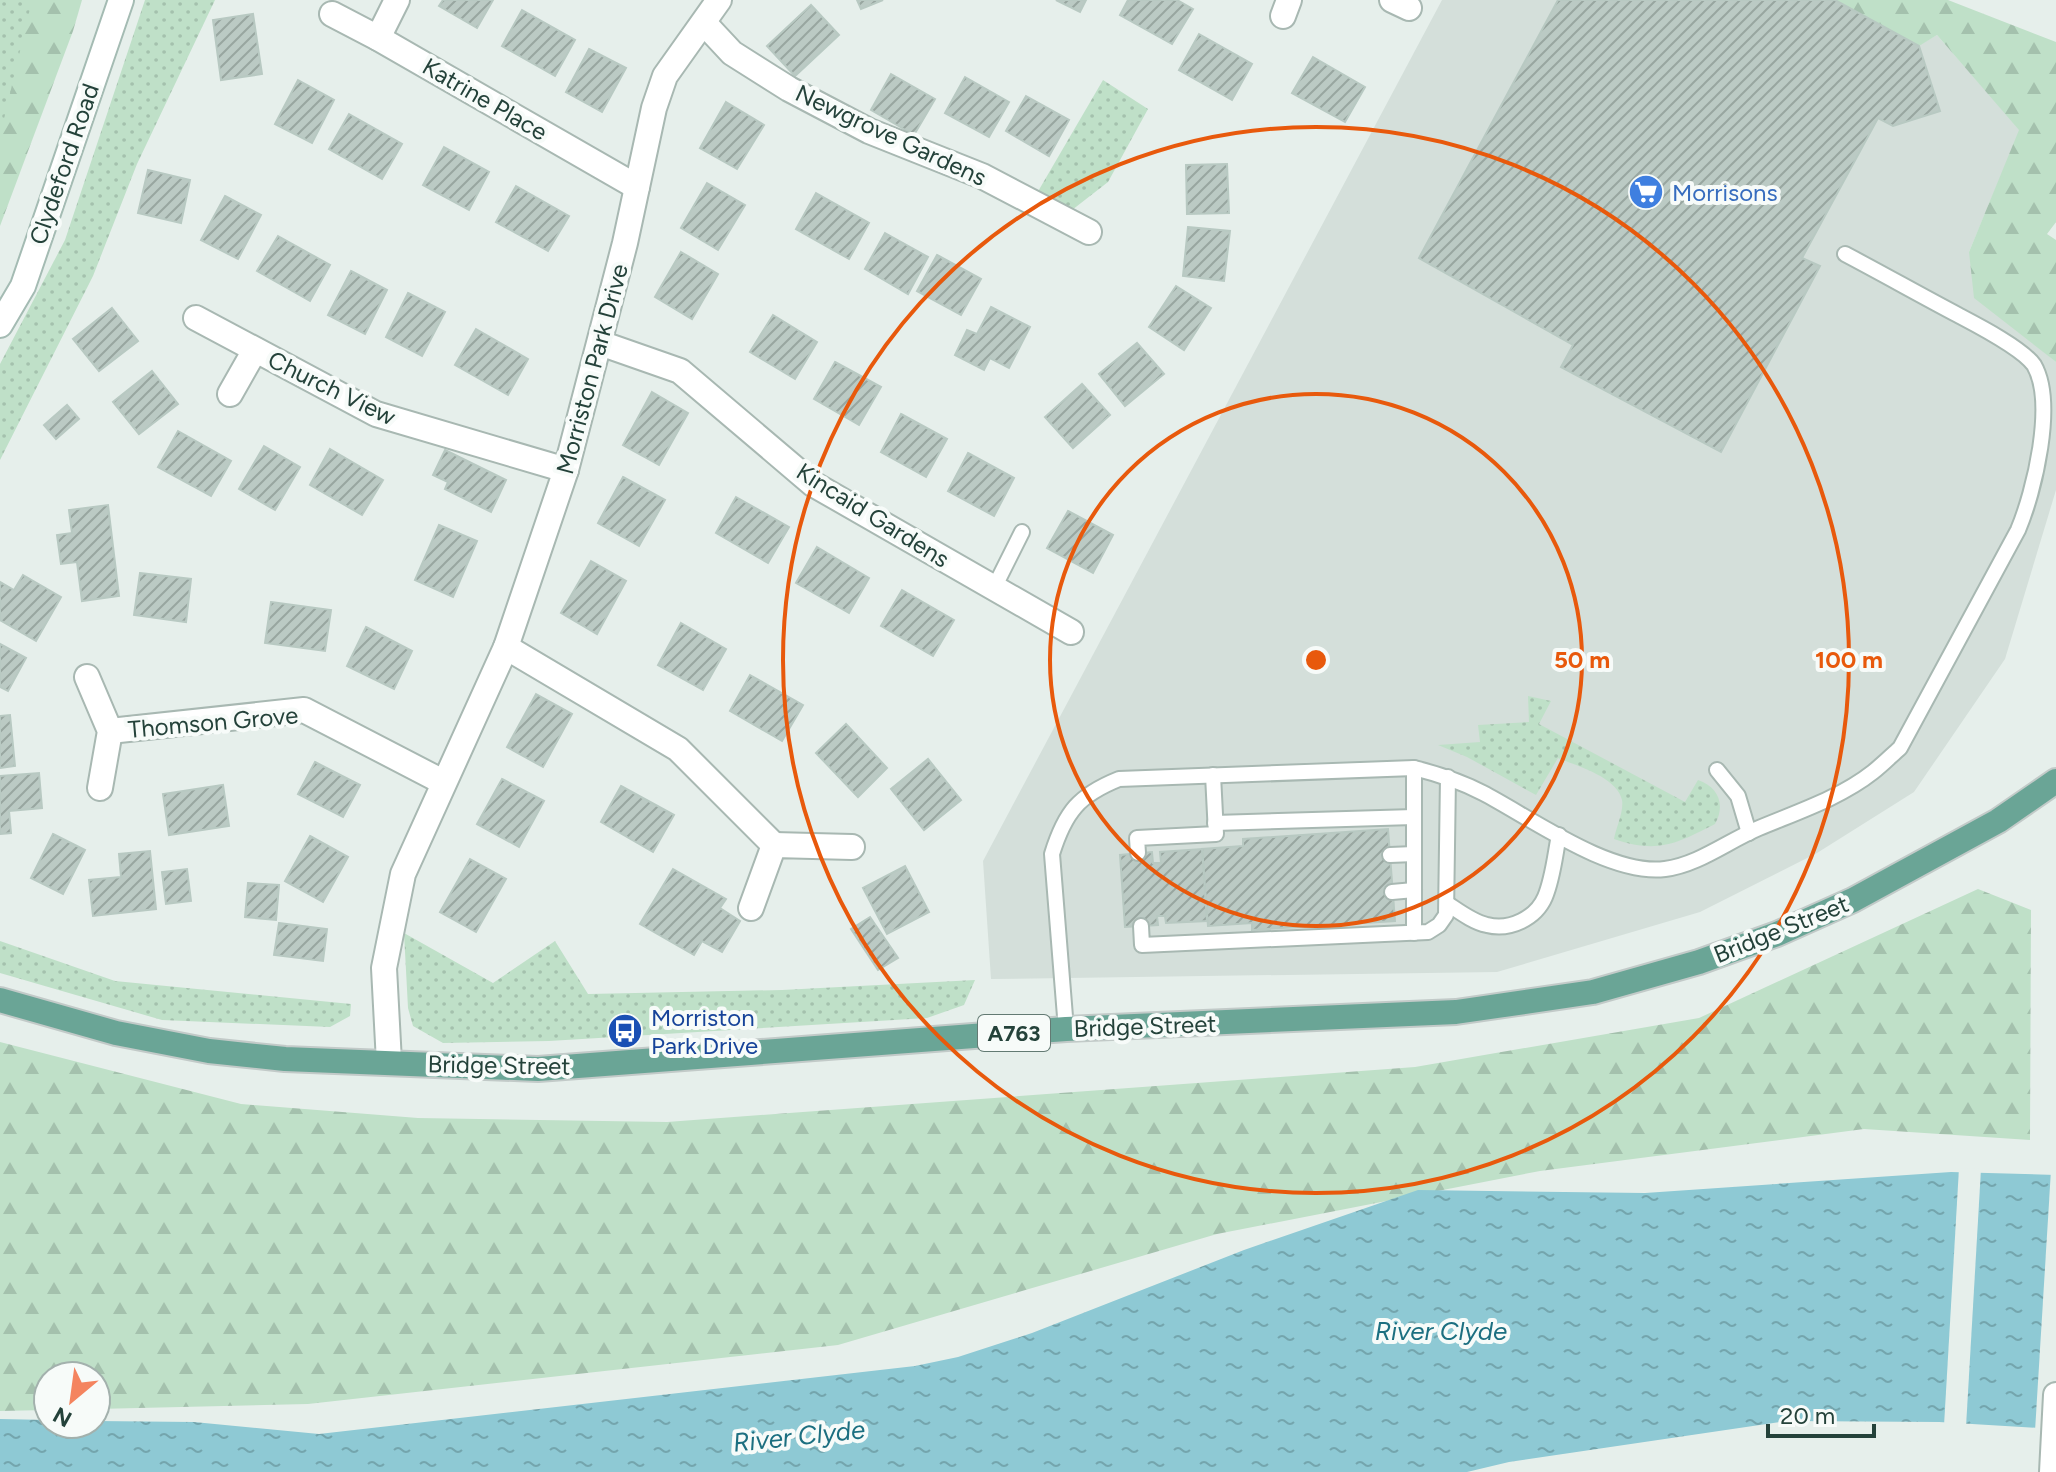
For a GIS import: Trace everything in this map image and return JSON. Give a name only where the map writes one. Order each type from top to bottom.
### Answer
[{"type":"main road","name":"Bridge Street","points":[[0,1000],[116,1033],[209,1051],[285,1059],[538,1069],[1066,1029],[1456,1012],[1593,992],[1777,934],[1853,900],[1998,821],[2056,781]]},
{"type":"street","name":"Clydeford Road","points":[[0,325],[23,286],[121,0]]},
{"type":"street","points":[[378,38],[397,0]]},
{"type":"street","name":"Morriston Park Drive","points":[[389,1062],[384,968],[403,874],[506,647],[566,470],[600,343],[654,108],[665,76],[719,0]]},
{"type":"street","name":"Katrine Place","points":[[332,14],[637,187]]},
{"type":"street","name":"Newgrove Gardens","points":[[704,23],[732,53],[789,89],[869,131],[982,176],[1089,232]]},
{"type":"street","name":"Church View","points":[[196,318],[376,414],[566,470]]},
{"type":"street","name":"Kincaid Gardens","points":[[600,343],[680,371],[813,484],[1071,632]]},
{"type":"street","points":[[230,394],[255,350]]},
{"type":"street","points":[[506,647],[678,749],[774,845],[852,847]]},
{"type":"street","points":[[87,677],[110,731],[100,788]]},
{"type":"street","name":"Thomson Grove","points":[[110,731],[304,710],[443,782]]},
{"type":"street","points":[[751,908],[774,845]]},
{"type":"street","points":[[2052,1472],[2056,1395]]},
{"type":"lane","points":[[1066,1029],[1052,854],[1060,828],[1074,806],[1095,789],[1119,779],[1414,768],[1448,777],[1607,861],[1635,869],[1664,869],[1693,862],[1837,794],[1872,773],[1900,748],[2018,530],[2032,495],[2040,459],[2045,415],[2043,392],[2034,365],[2001,338],[1845,254]]},
{"type":"lane","points":[[994,588],[1022,532]]},
{"type":"lane","points":[[1414,768],[1414,933]]},
{"type":"lane","points":[[1717,770],[1738,796],[1749,833]]},
{"type":"lane","points":[[1213,775],[1216,835]]},
{"type":"lane","points":[[1141,926],[1142,945],[1428,932],[1439,925],[1446,915],[1448,904],[1448,777]]},
{"type":"lane","points":[[1138,853],[1137,838],[1216,835],[1414,817]]},
{"type":"lane","points":[[1448,904],[1486,925],[1503,927],[1519,923],[1534,913],[1544,900],[1559,835]]},
{"type":"lane","points":[[1390,855],[1414,854]]},
{"type":"lane","points":[[1392,892],[1414,890]]},
{"type":"lane","points":[[1223,925],[1224,941]]},
{"type":"shaded area","points":[[1442,0],[1835,0],[1919,45],[1937,35],[2020,130],[1969,252],[2043,351],[2056,362],[2056,490],[2005,659],[1914,792],[1817,853],[1700,912],[1497,972],[991,979],[983,861]]},
{"type":"green space","points":[[0,0],[59,0],[0,179]]},
{"type":"green space","points":[[32,0],[82,0],[0,226],[0,136]]},
{"type":"green space","points":[[145,0],[215,0],[137,164],[93,276],[0,460],[0,364],[65,240]]},
{"type":"green space","points":[[1835,0],[1948,0],[2056,42],[2056,222],[2047,234],[2056,240],[2056,362],[1974,298],[1969,252],[2019,130],[1937,35],[1919,46]]},
{"type":"green space","points":[[1103,80],[1148,109],[1108,182],[1072,210],[1033,200]]},
{"type":"green space","points":[[1528,696],[1551,701],[1539,724],[1685,802],[1698,780],[1711,787],[1720,803],[1715,824],[1666,845],[1642,846],[1614,839],[1622,800],[1613,785],[1595,773],[1558,758],[1536,795],[1467,757],[1438,745],[1480,742],[1478,725],[1529,722]]},
{"type":"green space","points":[[1978,889],[2031,910],[2030,1140],[1864,1129],[1540,1171],[1217,1234],[838,1345],[308,1404],[112,1409],[112,1360],[32,1360],[32,1410],[0,1411],[0,1042],[241,1104],[418,1118],[667,1122],[1415,1067],[1699,1018]]},
{"type":"green space","points":[[404,933],[493,983],[555,941],[588,994],[782,990],[975,980],[964,1005],[927,1018],[549,1041],[443,1043],[413,1026],[408,1008]]},
{"type":"green space","points":[[0,941],[115,981],[351,1004],[350,1016],[330,1027],[162,1020],[0,973]]},
{"type":"water","name":"River Clyde","points":[[1951,1172],[2056,1175],[2056,1429],[1939,1422],[1786,1421],[1509,1462],[1467,1472],[0,1472],[0,1419],[32,1420],[32,1440],[112,1440],[112,1421],[194,1422],[319,1434],[915,1366],[958,1357],[1032,1333],[1244,1250],[1418,1190],[1645,1193]]},
{"type":"pier","points":[[1959,1168],[1981,1169],[1966,1427],[1944,1426]]},
{"type":"pier","points":[[2051,1170],[2056,1171],[2056,1433],[2035,1431]]},
{"type":"building","points":[[443,0],[493,0],[477,28],[439,6]]},
{"type":"building","points":[[857,0],[883,0],[861,9]]},
{"type":"building","points":[[1056,0],[1086,0],[1080,12]]},
{"type":"building","points":[[1128,0],[1177,0],[1193,9],[1172,44],[1120,15]]},
{"type":"building","name":"Morrisons","points":[[1558,0],[1835,0],[1919,46],[1940,111],[1893,126],[1878,118],[1802,258],[1820,266],[1721,452],[1561,367],[1573,345],[1419,258]]},
{"type":"building","points":[[811,5],[839,35],[795,76],[767,46]]},
{"type":"building","points":[[522,10],[575,40],[555,76],[502,46]]},
{"type":"building","points":[[253,14],[262,74],[221,80],[213,20]]},
{"type":"building","points":[[1199,34],[1252,64],[1232,100],[1179,70]]},
{"type":"building","points":[[589,49],[626,68],[602,112],[566,92]]},
{"type":"building","points":[[1313,57],[1365,87],[1345,122],[1292,93]]},
{"type":"building","points":[[891,74],[935,99],[914,135],[871,110]]},
{"type":"building","points":[[965,77],[1009,102],[989,137],[945,113]]},
{"type":"building","points":[[298,80],[334,100],[312,143],[275,124]]},
{"type":"building","points":[[1026,96],[1069,120],[1049,156],[1006,131]]},
{"type":"building","points":[[726,102],[764,125],[737,169],[700,148]]},
{"type":"building","points":[[349,114],[402,144],[382,179],[329,149]]},
{"type":"building","points":[[444,147],[489,172],[469,210],[423,185]]},
{"type":"building","points":[[1227,164],[1229,213],[1187,214],[1186,165]]},
{"type":"building","points":[[148,170],[190,180],[181,223],[138,213]]},
{"type":"building","points":[[707,183],[745,205],[718,250],[681,228]]},
{"type":"building","points":[[516,186],[569,216],[548,251],[496,222]]},
{"type":"building","points":[[816,193],[869,223],[849,259],[796,229]]},
{"type":"building","points":[[225,196],[261,215],[238,259],[201,240]]},
{"type":"building","points":[[1188,227],[1230,231],[1224,281],[1183,276]]},
{"type":"building","points":[[885,233],[928,257],[908,294],[865,269]]},
{"type":"building","points":[[278,236],[330,265],[310,301],[257,271]]},
{"type":"building","points":[[681,252],[718,274],[692,319],[655,297]]},
{"type":"building","points":[[937,255],[981,279],[961,315],[917,291]]},
{"type":"building","points":[[351,271],[387,290],[365,334],[328,315]]},
{"type":"building","points":[[1176,286],[1211,308],[1184,350],[1149,327]]},
{"type":"building","points":[[408,293],[445,312],[422,356],[386,337]]},
{"type":"building","points":[[991,307],[1030,327],[1009,368],[990,358],[984,370],[955,355],[967,330],[977,334]]},
{"type":"building","points":[[112,308],[138,341],[99,371],[73,339]]},
{"type":"building","points":[[773,315],[817,342],[795,379],[750,352]]},
{"type":"building","points":[[476,329],[528,359],[508,395],[455,365]]},
{"type":"building","points":[[1137,343],[1164,374],[1125,406],[1099,374]]},
{"type":"building","points":[[835,362],[881,387],[859,425],[814,399]]},
{"type":"building","points":[[152,371],[178,404],[139,434],[113,402]]},
{"type":"building","points":[[1082,384],[1110,415],[1073,448],[1045,417]]},
{"type":"building","points":[[652,392],[688,413],[659,465],[623,445]]},
{"type":"building","points":[[67,405],[79,419],[56,439],[44,425]]},
{"type":"building","points":[[901,414],[947,439],[926,477],[881,452]]},
{"type":"building","points":[[178,431],[231,461],[211,496],[158,467]]},
{"type":"building","points":[[264,446],[300,467],[275,510],[239,489]]},
{"type":"building","points":[[330,449],[383,480],[362,515],[310,485]]},
{"type":"building","points":[[445,450],[506,480],[491,512],[445,489],[448,482],[433,475]]},
{"type":"building","points":[[968,453],[1014,478],[994,516],[948,491]]},
{"type":"building","points":[[623,477],[665,500],[639,546],[598,523]]},
{"type":"building","points":[[736,497],[789,527],[768,563],[716,533]]},
{"type":"building","points":[[108,505],[119,596],[82,601],[77,562],[61,564],[57,535],[72,533],[69,510]]},
{"type":"building","points":[[1068,511],[1113,535],[1093,573],[1047,548]]},
{"type":"building","points":[[439,525],[477,541],[453,597],[415,580]]},
{"type":"building","points":[[817,547],[869,578],[849,613],[796,583]]},
{"type":"building","points":[[591,561],[626,581],[597,634],[561,613]]},
{"type":"building","points":[[140,573],[191,579],[186,622],[134,615]]},
{"type":"building","points":[[23,575],[61,597],[36,641],[0,620],[0,582],[14,590]]},
{"type":"building","points":[[902,590],[954,620],[933,656],[881,626]]},
{"type":"building","points":[[271,602],[331,610],[325,651],[265,643]]},
{"type":"building","points":[[681,623],[726,649],[703,690],[658,665]]},
{"type":"building","points":[[366,627],[412,651],[394,689],[347,666]]},
{"type":"building","points":[[0,644],[26,658],[8,691],[0,687]]},
{"type":"building","points":[[750,675],[803,705],[782,741],[730,711]]},
{"type":"building","points":[[536,694],[572,714],[543,767],[507,747]]},
{"type":"building","points":[[10,715],[15,766],[0,768],[0,716]]},
{"type":"building","points":[[846,724],[887,768],[858,797],[816,753]]},
{"type":"building","points":[[928,759],[961,800],[924,830],[891,789]]},
{"type":"building","points":[[315,762],[360,785],[343,817],[298,794]]},
{"type":"building","points":[[39,773],[42,808],[9,811],[11,833],[0,834],[0,776]]},
{"type":"building","points":[[502,779],[544,801],[519,847],[477,824]]},
{"type":"building","points":[[223,785],[229,826],[169,835],[163,794]]},
{"type":"building","points":[[621,786],[674,815],[653,852],[601,822]]},
{"type":"building","points":[[1388,829],[1395,921],[1252,930],[1252,923],[1208,926],[1202,849],[1243,846],[1243,839]]},
{"type":"building","points":[[53,834],[85,850],[63,894],[31,878]]},
{"type":"building","points":[[310,836],[348,857],[323,902],[285,881]]},
{"type":"building","points":[[1202,849],[1207,921],[1166,923],[1165,916],[1157,916],[1158,925],[1125,927],[1120,855],[1152,852],[1153,863],[1161,863],[1160,852]]},
{"type":"building","points":[[150,851],[156,909],[93,916],[89,880],[121,877],[119,854]]},
{"type":"building","points":[[470,859],[506,879],[476,932],[440,912]]},
{"type":"building","points":[[905,866],[929,912],[887,934],[863,888]]},
{"type":"building","points":[[187,869],[191,901],[166,904],[162,872]]},
{"type":"building","points":[[673,869],[726,899],[720,908],[740,921],[722,952],[702,941],[694,955],[640,924]]},
{"type":"building","points":[[248,883],[279,885],[276,920],[245,917]]},
{"type":"building","points":[[870,917],[898,958],[878,970],[851,929]]},
{"type":"building","points":[[279,923],[327,929],[323,961],[274,955]]},
{"type":"place","name":"Morrisons","points":[[1646,192]]},
{"type":"place","name":"Morriston Park Drive","points":[[625,1031]]}]
